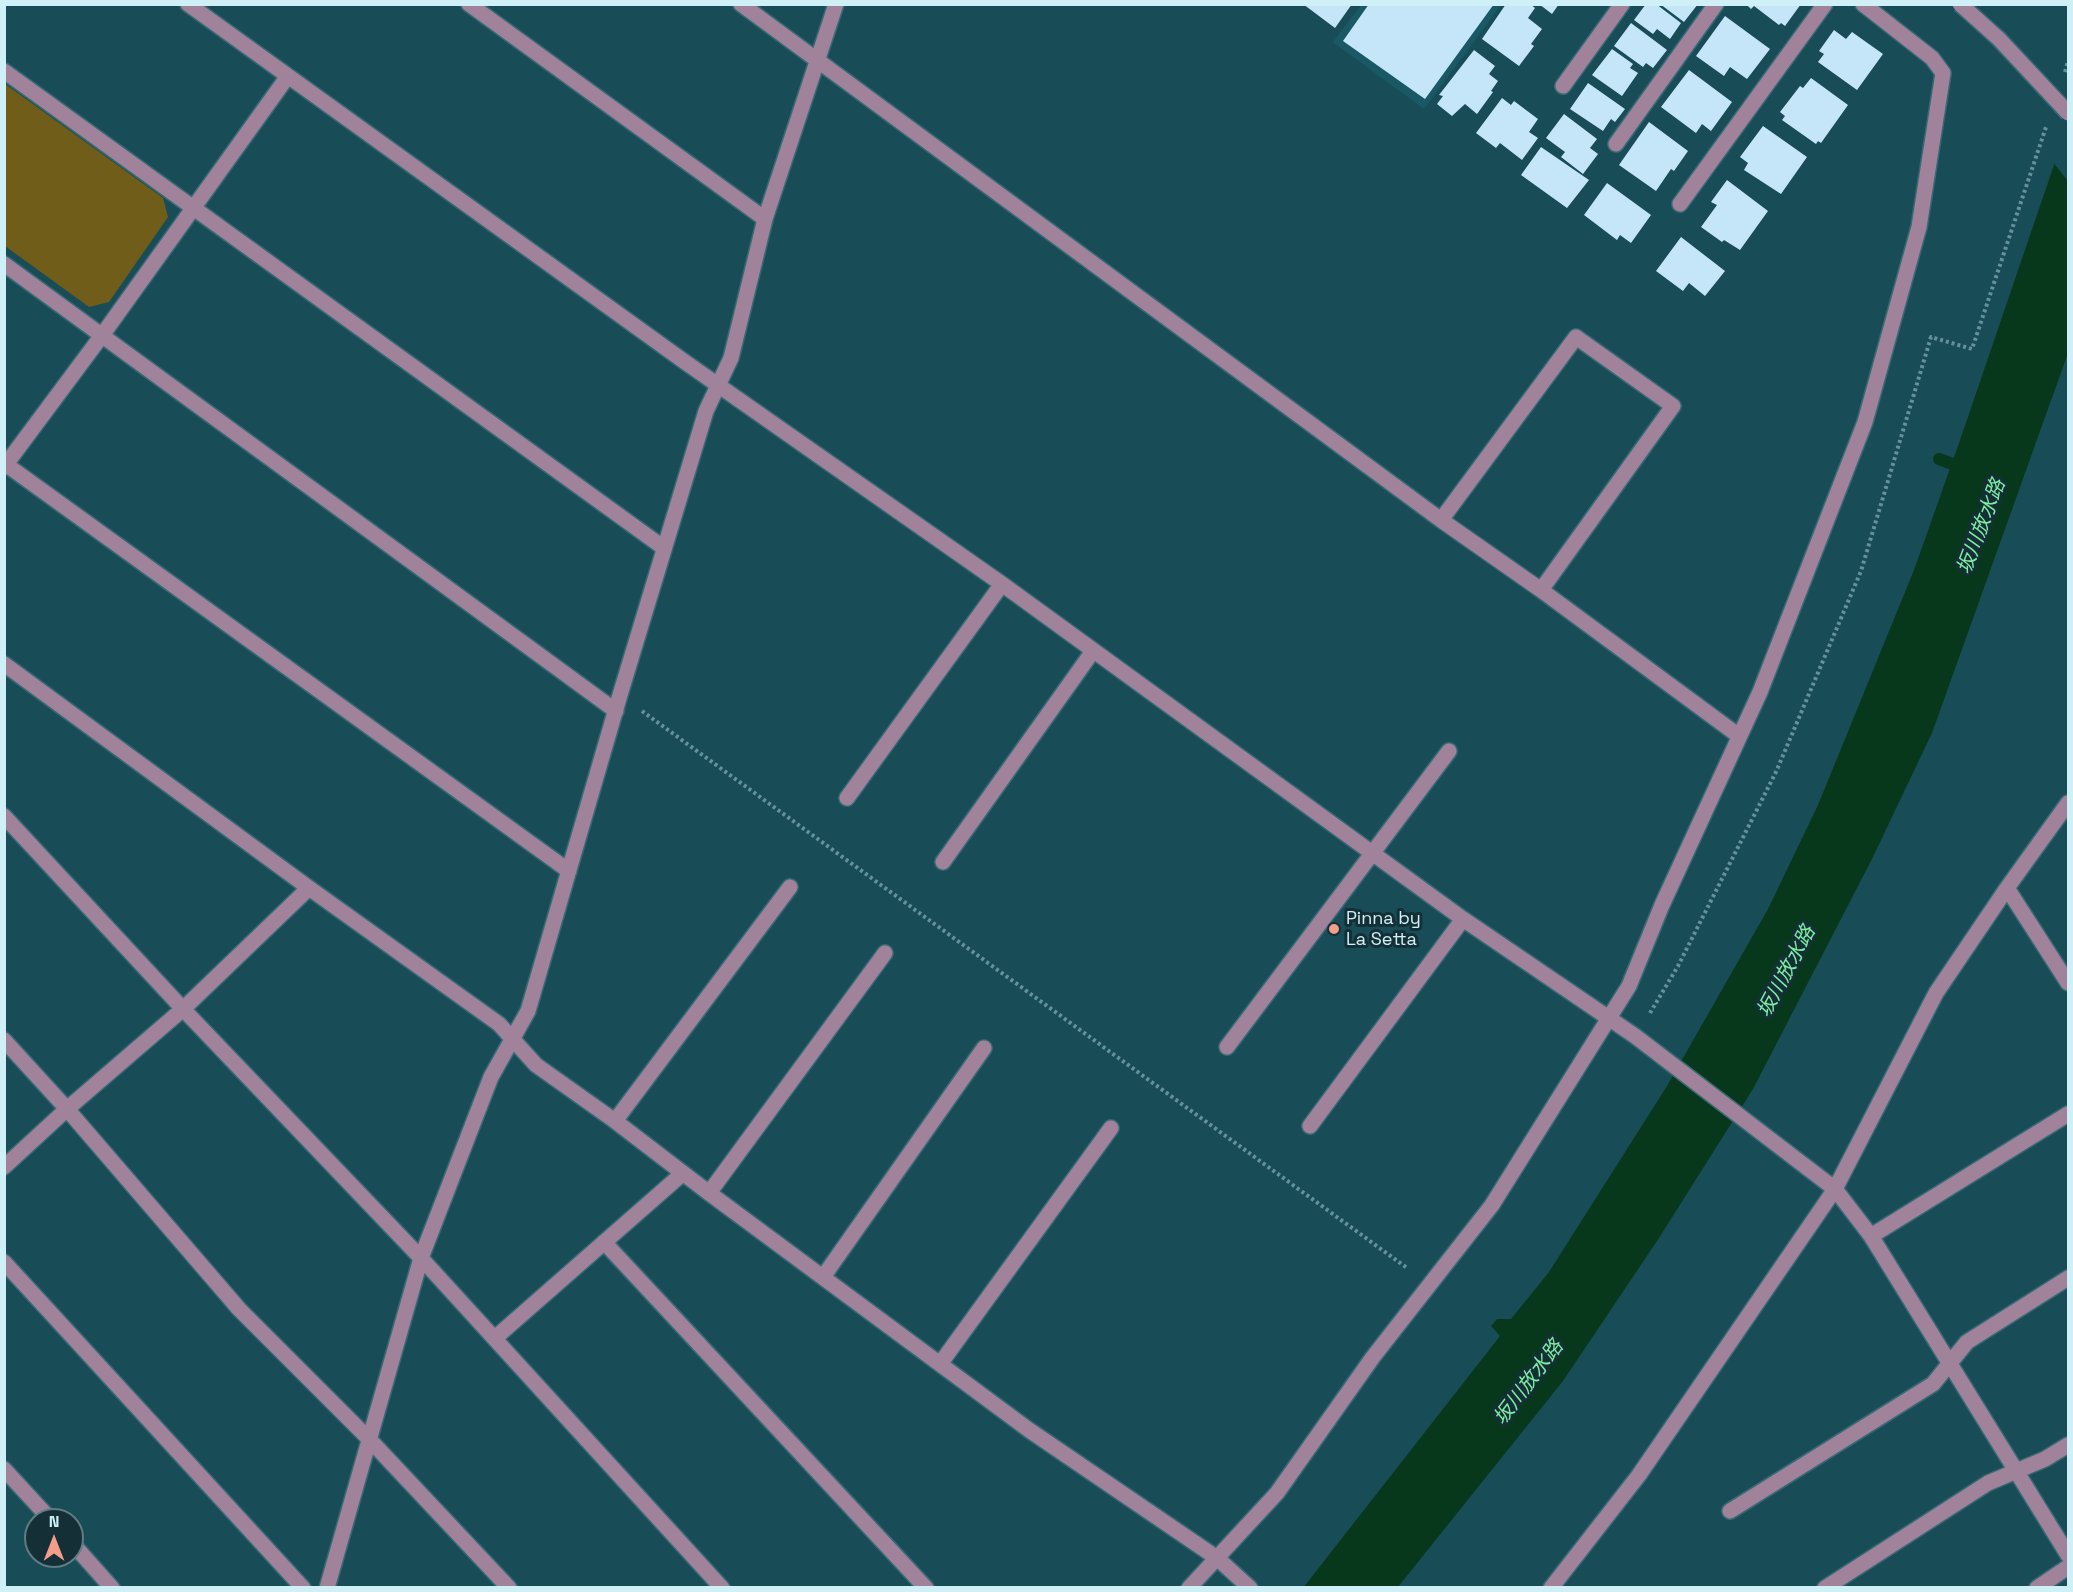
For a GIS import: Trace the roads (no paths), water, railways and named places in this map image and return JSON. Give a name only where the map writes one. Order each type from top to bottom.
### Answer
[{"type":"street","points":[[188,4],[719,386],[1002,584],[1463,919],[1610,1018],[1835,1189],[1871,1236],[2068,1555]]},
{"type":"street","points":[[469,4],[765,219]]},
{"type":"street","points":[[741,4],[1739,736]]},
{"type":"street","points":[[327,1587],[421,1258],[491,1077],[528,1011],[664,548],[706,411],[731,358],[765,219],[836,4]]},
{"type":"street","points":[[1563,86],[1622,4]]},
{"type":"street","points":[[1616,144],[1716,4]]},
{"type":"street","points":[[1680,204],[1825,4]]},
{"type":"street","points":[[1190,1587],[1277,1493],[1373,1357],[1492,1205],[1629,986],[1662,905],[1760,692],[1865,423],[1919,227],[1943,73],[1932,58],[1863,4]]},
{"type":"street","points":[[1960,4],[1999,39],[2068,113]]},
{"type":"street","points":[[4,71],[664,548]]},
{"type":"street","points":[[288,76],[104,334],[5,465],[569,871]]},
{"type":"street","points":[[4,264],[104,334],[616,711]]},
{"type":"street","points":[[1442,520],[1576,337],[1673,406],[1540,590]]},
{"type":"street","points":[[847,798],[1002,584]]},
{"type":"street","points":[[943,862],[1093,651]]},
{"type":"street","points":[[4,664],[482,1012],[512,1037],[536,1065],[615,1121],[682,1174],[1029,1430],[1217,1558],[1250,1587]]},
{"type":"street","points":[[1227,1047],[1449,751]]},
{"type":"street","points":[[1551,1587],[1639,1474],[1835,1189],[1936,993],[2068,803]]},
{"type":"street","points":[[4,816],[183,1009],[421,1258],[722,1587]]},
{"type":"street","points":[[615,1121],[790,887]]},
{"type":"street","points":[[4,1167],[183,1009],[309,888]]},
{"type":"street","points":[[2007,888],[2068,983]]},
{"type":"street","points":[[1310,1126],[1463,919]]},
{"type":"street","points":[[709,1193],[885,953]]},
{"type":"street","points":[[4,1040],[67,1109],[239,1309],[368,1438],[509,1587]]},
{"type":"street","points":[[823,1277],[984,1048]]},
{"type":"street","points":[[1871,1236],[2068,1114]]},
{"type":"street","points":[[940,1364],[1112,1128]]},
{"type":"street","points":[[495,1338],[682,1174]]},
{"type":"street","points":[[604,1242],[926,1587]]},
{"type":"street","points":[[4,1262],[303,1587]]},
{"type":"street","points":[[1730,1511],[1933,1384],[1966,1342],[2068,1278]]},
{"type":"street","points":[[1825,1587],[1988,1483],[2044,1459],[2068,1445]]},
{"type":"street","points":[[4,1469],[40,1508]]},
{"type":"street","points":[[84,1556],[112,1587]]},
{"type":"street","points":[[2037,1587],[2068,1568]]},
{"type":"water","name":"坂川放水路","points":[[2068,124],[2068,353],[1932,733],[1872,859],[1753,1089],[1659,1238],[1563,1381],[1398,1587],[1303,1588],[1500,1336],[1491,1326],[1497,1319],[1511,1319],[1549,1272],[1667,1086],[1768,909],[1818,805],[1914,570]]},
{"type":"waterway","points":[[1939,459],[1966,469]]},
{"type":"place","name":"Pinna by La Setta","points":[[1334,929]]}]
